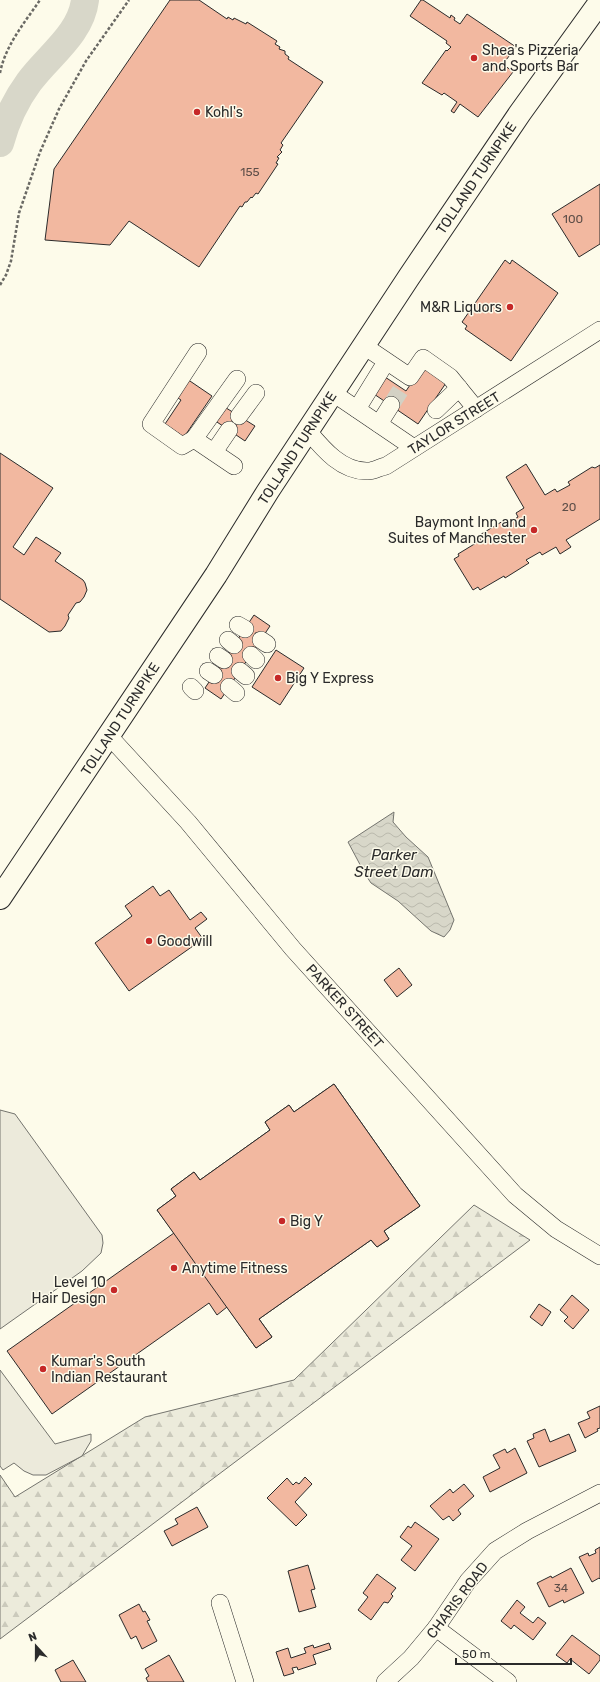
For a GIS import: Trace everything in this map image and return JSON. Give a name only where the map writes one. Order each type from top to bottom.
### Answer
[{"type":"main road","name":"TOLLAND TURNPIKE","points":[[0,898],[216,575],[308,431],[494,151],[600,2]]},
{"type":"street","name":"TAYLOR STREET","points":[[308,431],[326,452],[348,468],[368,471],[386,466],[600,330]]},
{"type":"street","points":[[364,346],[398,376]]},
{"type":"street","points":[[198,352],[151,424],[182,446],[194,439],[237,379]]},
{"type":"street","points":[[369,417],[398,376],[423,358],[450,377],[476,409]]},
{"type":"street","points":[[436,410],[459,388]]},
{"type":"street","points":[[239,416],[256,393]]},
{"type":"street","points":[[334,393],[414,448]]},
{"type":"street","points":[[369,417],[386,402]]},
{"type":"street","points":[[214,452],[229,430]]},
{"type":"street","points":[[194,439],[234,466]]},
{"type":"street","name":"PARKER STREET","points":[[109,736],[188,822],[298,955],[515,1195],[556,1229],[600,1256]]},
{"type":"street","name":"CHARIS ROAD","points":[[384,1682],[411,1658],[436,1628],[468,1581],[495,1551],[527,1531],[600,1493]]},
{"type":"street","points":[[220,1602],[245,1682]]},
{"type":"street","points":[[436,1628],[508,1682]]},
{"type":"path","points":[[0,73],[11,46],[40,0]]},
{"type":"path","points":[[0,285],[6,275],[11,260],[19,213],[40,152],[59,109],[86,61],[129,0]]},
{"type":"green space","points":[[474,1205],[530,1240],[0,1639],[0,1475],[15,1497],[145,1417],[294,1380]]},
{"type":"shaded area","points":[[0,1110],[15,1114],[102,1235],[103,1243],[101,1253],[82,1271],[0,1329]]},
{"type":"shaded area","points":[[0,1370],[55,1444],[91,1434],[91,1441],[82,1456],[46,1475],[33,1475],[24,1471],[14,1463],[3,1470],[0,1466]]},
{"type":"water","name":"Parker Street Dam","points":[[394,812],[393,822],[406,837],[428,857],[454,920],[450,930],[444,937],[431,931],[398,901],[371,883],[348,842]]},
{"type":"building","name":"Kohl's","points":[[170,0],[199,0],[227,19],[228,17],[233,20],[234,18],[246,24],[247,22],[277,41],[275,44],[280,47],[279,49],[285,51],[285,54],[289,57],[288,59],[323,82],[281,143],[283,145],[280,150],[282,152],[277,157],[279,158],[276,163],[278,164],[258,194],[256,193],[252,198],[251,197],[242,207],[240,206],[199,267],[129,221],[110,245],[45,240],[54,169]]},
{"type":"building","name":"Shea's Pizzeria and Sports Bar","points":[[421,0],[450,18],[451,15],[455,18],[454,20],[460,24],[467,14],[516,47],[503,64],[513,72],[478,117],[460,104],[454,113],[451,111],[457,102],[444,93],[442,95],[422,83],[446,50],[447,51],[451,47],[446,43],[447,41],[410,16]]},
{"type":"building","points":[[600,184],[600,244],[579,257],[552,214]]},
{"type":"building","name":"M&R Liquors","points":[[505,260],[510,264],[512,260],[558,293],[511,361],[465,329],[467,326],[462,322]]},
{"type":"building","points":[[422,367],[446,383],[418,424],[371,392],[382,375],[406,391]]},
{"type":"building","points":[[187,379],[212,396],[184,437],[165,424],[181,400],[175,396]]},
{"type":"building","points":[[223,406],[255,426],[245,441],[214,420]]},
{"type":"building","points":[[0,453],[53,488],[13,547],[24,555],[36,537],[61,553],[55,561],[83,580],[85,583],[87,590],[84,597],[80,602],[76,603],[68,615],[69,618],[61,631],[49,632],[0,599]]},
{"type":"building","name":"Baymont Inn and Suites of Manchester","points":[[526,464],[545,495],[555,489],[557,492],[570,485],[568,482],[592,467],[595,468],[600,465],[600,519],[566,540],[571,547],[560,554],[556,547],[542,555],[540,552],[526,560],[529,563],[505,578],[504,576],[480,590],[478,587],[473,590],[454,559],[459,556],[458,554],[481,540],[478,536],[503,521],[505,525],[518,517],[516,513],[524,508],[506,477]]},
{"type":"building","points":[[254,615],[270,626],[221,699],[205,688]]},
{"type":"building","name":"Big Y Express","points":[[276,650],[304,668],[280,705],[252,687]]},
{"type":"building","name":"Goodwill","points":[[153,886],[160,896],[169,890],[190,920],[201,912],[207,919],[195,928],[203,939],[129,991],[95,943],[132,916],[125,906]]},
{"type":"building","points":[[399,968],[412,985],[397,997],[384,980]]},
{"type":"building","name":"Big Y","points":[[334,1084],[420,1206],[384,1231],[389,1239],[377,1247],[371,1240],[259,1319],[272,1337],[256,1348],[227,1307],[217,1315],[209,1303],[52,1414],[7,1351],[174,1233],[157,1210],[176,1196],[171,1189],[194,1172],[200,1180],[270,1130],[265,1122],[289,1105],[294,1112]]},
{"type":"building","name":"Big Y","points":[[334,1084],[420,1206],[384,1231],[389,1239],[377,1247],[371,1240],[259,1319],[272,1337],[256,1348],[157,1210],[176,1196],[171,1189],[194,1172],[200,1180],[270,1130],[265,1122],[289,1105],[294,1112]]},
{"type":"building","points":[[572,1295],[589,1310],[573,1329],[564,1321],[568,1317],[560,1310]]},
{"type":"building","points":[[539,1304],[551,1312],[542,1326],[530,1317]]},
{"type":"building","points":[[600,1406],[600,1428],[597,1429],[598,1431],[585,1438],[578,1423],[590,1418],[587,1412]]},
{"type":"building","points":[[545,1429],[550,1442],[569,1434],[576,1451],[539,1467],[527,1441],[534,1438],[533,1434]]},
{"type":"building","points":[[515,1448],[527,1473],[490,1492],[483,1477],[500,1468],[493,1455],[505,1449],[507,1453]]},
{"type":"building","points":[[305,1477],[312,1484],[295,1502],[307,1515],[296,1526],[267,1498],[287,1478],[293,1485],[296,1482],[299,1484]]},
{"type":"building","points":[[464,1484],[474,1496],[458,1510],[461,1514],[453,1521],[449,1516],[443,1520],[430,1506],[450,1489],[453,1493]]},
{"type":"building","points":[[197,1507],[208,1527],[172,1546],[164,1531],[178,1524],[175,1519]]},
{"type":"building","points":[[415,1522],[439,1539],[415,1571],[401,1560],[412,1546],[400,1537],[408,1526],[411,1528]]},
{"type":"building","points":[[600,1547],[600,1579],[599,1578],[592,1582],[579,1557],[588,1553],[589,1556],[596,1553],[595,1550]]},
{"type":"building","points":[[308,1565],[315,1589],[311,1590],[316,1607],[299,1612],[288,1571]]},
{"type":"building","points":[[571,1568],[584,1593],[564,1603],[563,1600],[549,1607],[537,1583],[551,1576],[552,1578]]},
{"type":"building","points":[[377,1574],[396,1588],[391,1594],[393,1596],[388,1603],[384,1602],[371,1620],[358,1610],[368,1597],[363,1593]]},
{"type":"building","points":[[517,1600],[525,1607],[520,1613],[533,1623],[538,1617],[546,1623],[533,1640],[514,1625],[511,1629],[501,1621]]},
{"type":"building","points":[[139,1604],[143,1612],[145,1611],[150,1620],[147,1621],[157,1641],[142,1649],[136,1636],[131,1639],[119,1615]]},
{"type":"building","points":[[572,1635],[600,1656],[600,1660],[589,1674],[570,1659],[567,1663],[556,1655]]},
{"type":"building","points":[[329,1643],[331,1649],[313,1655],[316,1664],[298,1670],[297,1667],[292,1668],[294,1673],[284,1676],[276,1652],[288,1648],[291,1658],[306,1653],[304,1648],[313,1645],[314,1648]]},
{"type":"building","points":[[169,1655],[184,1682],[148,1682],[146,1678],[149,1676],[145,1669]]},
{"type":"building","points":[[73,1660],[86,1682],[61,1682],[55,1670]]},
{"type":"waterway","points":[[0,143],[8,119],[19,96],[37,72],[71,34],[82,12],[85,0]]},
{"type":"tunnel","points":[[391,405],[402,388]]},
{"type":"place","name":"Shea's Pizzeria and Sports Bar","points":[[474,58]]},
{"type":"place","name":"Kohl's","points":[[197,112]]},
{"type":"place","name":"M&R Liquors","points":[[510,307]]},
{"type":"place","name":"Baymont Inn and Suites of Manchester","points":[[534,530]]},
{"type":"place","name":"Big Y Express","points":[[278,678]]},
{"type":"place","name":"Goodwill","points":[[149,941]]},
{"type":"place","name":"Big Y","points":[[282,1221]]},
{"type":"place","name":"Anytime Fitness","points":[[174,1268]]},
{"type":"place","name":"Level 10 Hair Design","points":[[114,1290]]},
{"type":"place","name":"Kumar's South Indian Restaurant","points":[[43,1369]]}]
